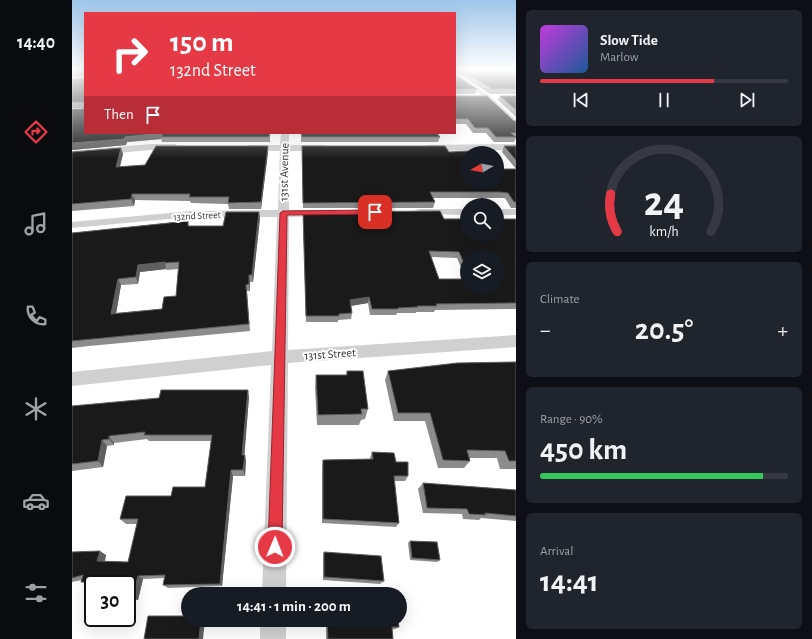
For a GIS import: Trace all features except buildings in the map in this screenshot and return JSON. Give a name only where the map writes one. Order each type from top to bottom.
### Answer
[{"type":"street","points":[[491,100],[516,123]]},
{"type":"street","points":[[243,148],[285,140],[332,148]]},
{"type":"street","name":"131st Avenue","points":[[274,587],[285,140]]},
{"type":"street","points":[[72,154],[151,147],[181,148]]},
{"type":"street","points":[[420,148],[516,148]]},
{"type":"street","points":[[411,212],[460,212]]},
{"type":"street","points":[[504,212],[516,212]]},
{"type":"street","name":"132nd Street","points":[[72,225],[191,214],[331,213]]},
{"type":"street","name":"131st Street","points":[[72,379],[280,357],[516,341]]},
{"type":"street","points":[[273,627],[273,639]]},
{"type":"route","points":[[275,547],[283,213],[375,212]]}]
